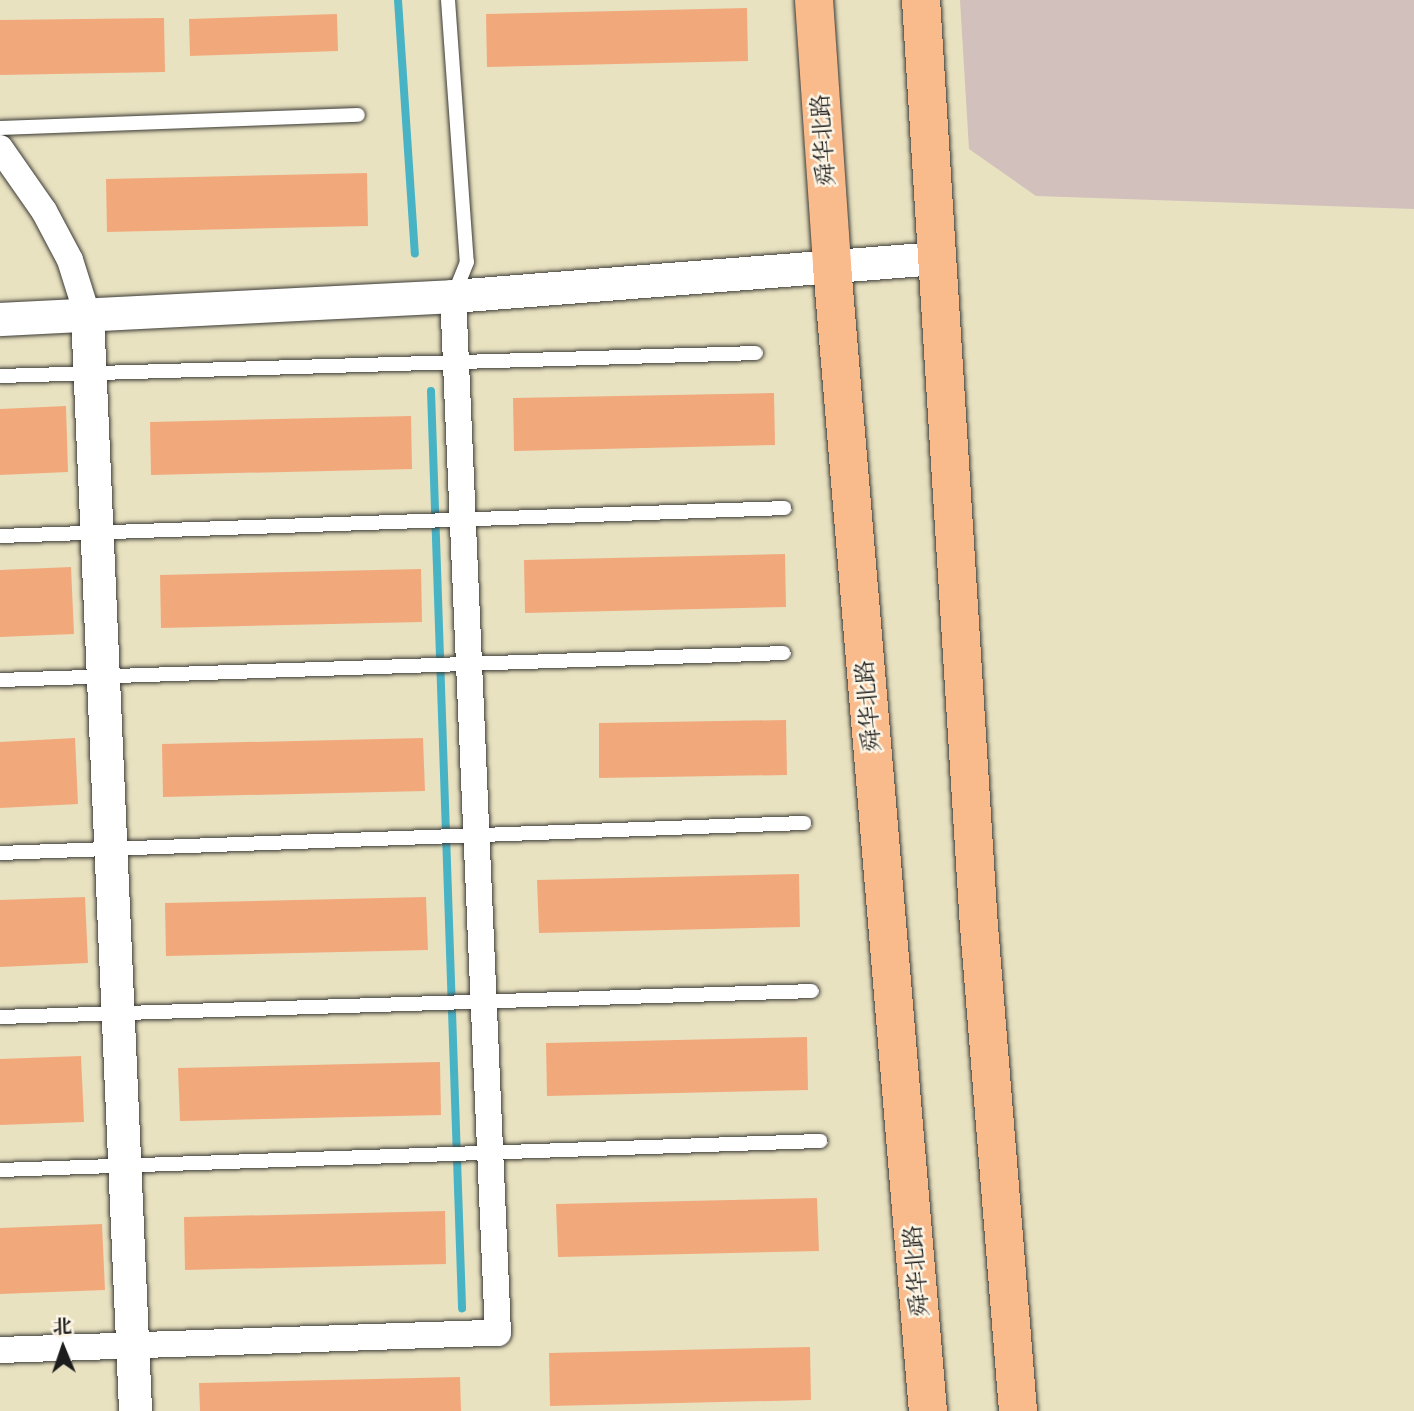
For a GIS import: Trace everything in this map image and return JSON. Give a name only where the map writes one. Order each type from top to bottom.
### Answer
[{"type":"main road","name":"舜华北路","points":[[814,0],[832,267],[928,1411]]},
{"type":"main road","points":[[921,0],[979,926],[1018,1411]]},
{"type":"street","points":[[0,148],[44,211],[70,260],[87,314],[135,1411]]},
{"type":"street","points":[[0,318],[453,296],[938,258]]},
{"type":"street","points":[[0,1350],[498,1333],[480,1153],[456,520],[456,362],[453,296]]},
{"type":"lane","points":[[448,0],[467,262],[453,296]]},
{"type":"lane","points":[[0,128],[358,115]]},
{"type":"lane","points":[[0,376],[756,353]]},
{"type":"lane","points":[[0,536],[785,509]]},
{"type":"lane","points":[[0,680],[784,653]]},
{"type":"lane","points":[[0,853],[804,823]]},
{"type":"lane","points":[[0,1017],[812,991]]},
{"type":"lane","points":[[0,1170],[820,1142]]},
{"type":"shaded area","points":[[960,0],[1414,0],[1414,209],[1036,196],[969,149]]},
{"type":"building","points":[[747,8],[748,61],[487,67],[486,14]]},
{"type":"building","points":[[337,14],[338,51],[190,56],[189,19]]},
{"type":"building","points":[[164,18],[165,72],[0,75],[0,20]]},
{"type":"building","points":[[367,173],[368,226],[107,232],[106,179]]},
{"type":"building","points":[[774,393],[775,445],[514,451],[513,398]]},
{"type":"building","points":[[66,406],[68,472],[0,475],[0,409]]},
{"type":"building","points":[[411,416],[412,469],[151,475],[150,422]]},
{"type":"building","points":[[785,554],[786,607],[525,613],[524,560]]},
{"type":"building","points":[[71,567],[74,634],[0,637],[0,570]]},
{"type":"building","points":[[421,569],[422,622],[161,628],[160,575]]},
{"type":"building","points":[[786,720],[787,775],[599,778],[599,723]]},
{"type":"building","points":[[75,738],[78,804],[0,808],[0,742]]},
{"type":"building","points":[[423,738],[425,791],[163,797],[162,744]]},
{"type":"building","points":[[799,874],[800,927],[539,933],[537,880]]},
{"type":"building","points":[[85,897],[88,963],[0,967],[0,900]]},
{"type":"building","points":[[426,897],[428,950],[166,956],[165,903]]},
{"type":"building","points":[[807,1037],[808,1090],[547,1096],[546,1043]]},
{"type":"building","points":[[81,1056],[84,1122],[0,1125],[0,1059]]},
{"type":"building","points":[[440,1062],[441,1115],[180,1121],[178,1068]]},
{"type":"building","points":[[817,1198],[819,1251],[558,1257],[556,1204]]},
{"type":"building","points":[[445,1211],[446,1264],[185,1270],[184,1217]]},
{"type":"building","points":[[102,1224],[105,1290],[0,1294],[0,1228]]},
{"type":"building","points":[[810,1347],[811,1400],[550,1406],[549,1353]]},
{"type":"building","points":[[460,1377],[461,1411],[200,1411],[199,1383]]},
{"type":"waterway","points":[[398,0],[415,253]]},
{"type":"waterway","points":[[431,391],[462,1308]]}]
